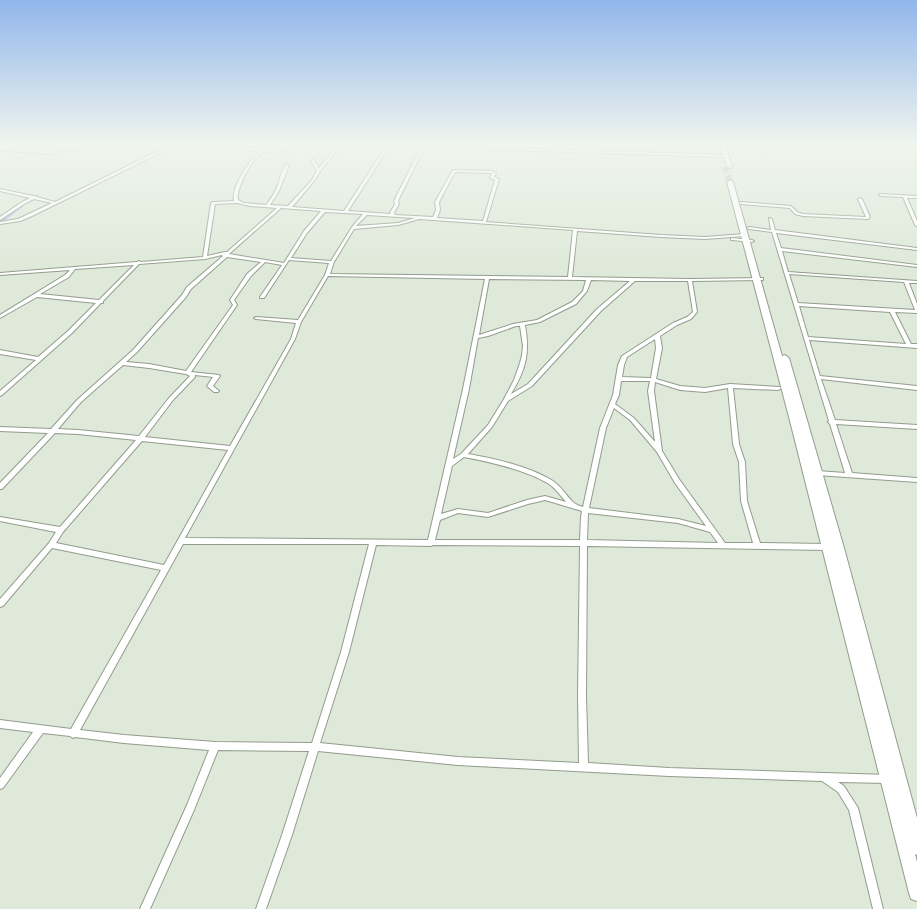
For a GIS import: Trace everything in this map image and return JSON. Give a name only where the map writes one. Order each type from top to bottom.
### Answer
[{"type":"main road","points":[[735,187],[741,203],[763,301],[917,893]]},
{"type":"main road","points":[[735,187],[748,236]]},
{"type":"main road","points":[[758,279],[774,316],[917,847]]},
{"type":"street","points":[[0,223],[25,218],[87,187]]},
{"type":"street","points":[[238,187],[234,197],[238,202]]},
{"type":"street","points":[[267,206],[277,193],[278,187]]},
{"type":"street","points":[[290,207],[307,187]]},
{"type":"street","points":[[346,211],[361,187]]},
{"type":"street","points":[[393,215],[397,204],[396,201],[402,187]]},
{"type":"street","points":[[435,218],[438,210],[437,202],[445,187]]},
{"type":"street","points":[[484,223],[495,187]]},
{"type":"street","points":[[0,190],[56,203]]},
{"type":"street","points":[[881,195],[917,197]]},
{"type":"street","points":[[904,196],[910,213],[917,225]]},
{"type":"street","points":[[0,219],[23,203],[35,197]]},
{"type":"street","points":[[741,203],[790,207],[796,214],[803,215],[867,218],[868,217],[860,199]]},
{"type":"street","points":[[205,258],[213,203],[238,202],[267,206],[683,238],[748,236],[774,231],[917,249]]},
{"type":"street","points":[[0,487],[79,400],[123,363],[158,327],[189,288],[205,275],[224,255],[230,252],[280,207]]},
{"type":"street","points":[[262,297],[305,232],[324,210]]},
{"type":"street","points":[[73,734],[293,339],[299,322],[327,275],[332,262],[353,228],[366,213]]},
{"type":"street","points":[[910,213],[917,213]]},
{"type":"street","points":[[353,228],[398,224],[422,217]]},
{"type":"street","points":[[770,220],[831,422],[849,475]]},
{"type":"street","points":[[570,279],[575,230]]},
{"type":"street","points":[[779,249],[917,266]]},
{"type":"street","points":[[0,274],[205,258],[230,252]]},
{"type":"street","points":[[224,255],[264,261],[332,262]]},
{"type":"street","points":[[187,373],[235,305],[232,300],[249,275],[264,261]]},
{"type":"street","points":[[0,394],[70,332],[139,262]]},
{"type":"street","points":[[0,317],[67,276],[74,268]]},
{"type":"street","points":[[787,273],[917,282]]},
{"type":"street","points":[[327,275],[570,279],[758,279]]},
{"type":"street","points":[[431,543],[450,464],[487,278]]},
{"type":"street","points":[[476,337],[538,321],[574,303],[585,290],[590,279]]},
{"type":"street","points":[[506,400],[530,385],[575,338],[599,310],[634,279]]},
{"type":"street","points":[[584,768],[582,696],[584,543],[586,510],[603,428],[616,395],[620,365],[625,356],[657,335],[689,318],[695,312],[690,280]]},
{"type":"street","points":[[796,304],[917,311],[906,282]]},
{"type":"street","points":[[35,295],[100,302]]},
{"type":"street","points":[[892,310],[909,345]]},
{"type":"street","points":[[256,318],[299,322]]},
{"type":"street","points":[[450,464],[463,455],[490,426],[506,400],[524,364],[526,339],[522,324]]},
{"type":"street","points":[[657,335],[659,348],[651,391],[659,451]]},
{"type":"street","points":[[806,338],[917,346]]},
{"type":"street","points":[[0,352],[40,358]]},
{"type":"street","points":[[123,363],[217,376],[210,386],[216,391]]},
{"type":"street","points":[[0,604],[51,545],[61,530],[140,439],[170,399],[192,378],[193,376],[187,373]]},
{"type":"street","points":[[818,378],[917,388]]},
{"type":"street","points":[[618,379],[654,380],[680,388],[705,390],[730,386],[778,388]]},
{"type":"street","points":[[0,386],[7,388]]},
{"type":"street","points":[[730,386],[736,444],[742,462],[744,501],[757,546]]},
{"type":"street","points":[[612,404],[632,419],[659,451],[677,481],[724,546]]},
{"type":"street","points":[[831,422],[917,427]]},
{"type":"street","points":[[0,429],[52,431],[231,448]]},
{"type":"street","points":[[463,455],[500,463],[552,483],[573,506]]},
{"type":"street","points":[[817,473],[917,480]]},
{"type":"street","points":[[437,518],[458,511],[488,515],[527,502],[545,498],[586,510],[678,521],[712,530]]},
{"type":"street","points":[[0,519],[61,530]]},
{"type":"street","points":[[180,541],[584,543],[828,548]]},
{"type":"street","points":[[261,909],[287,835],[349,640],[373,543]]},
{"type":"street","points":[[51,545],[166,568]]},
{"type":"street","points":[[0,724],[73,734],[215,746],[315,747],[427,759],[584,768],[900,780]]},
{"type":"street","points":[[0,785],[40,730]]},
{"type":"street","points":[[145,909],[192,807],[215,746]]},
{"type":"street","points":[[825,778],[841,789],[853,808],[878,909]]},
{"type":"waterway","points":[[0,222],[20,206]]}]
